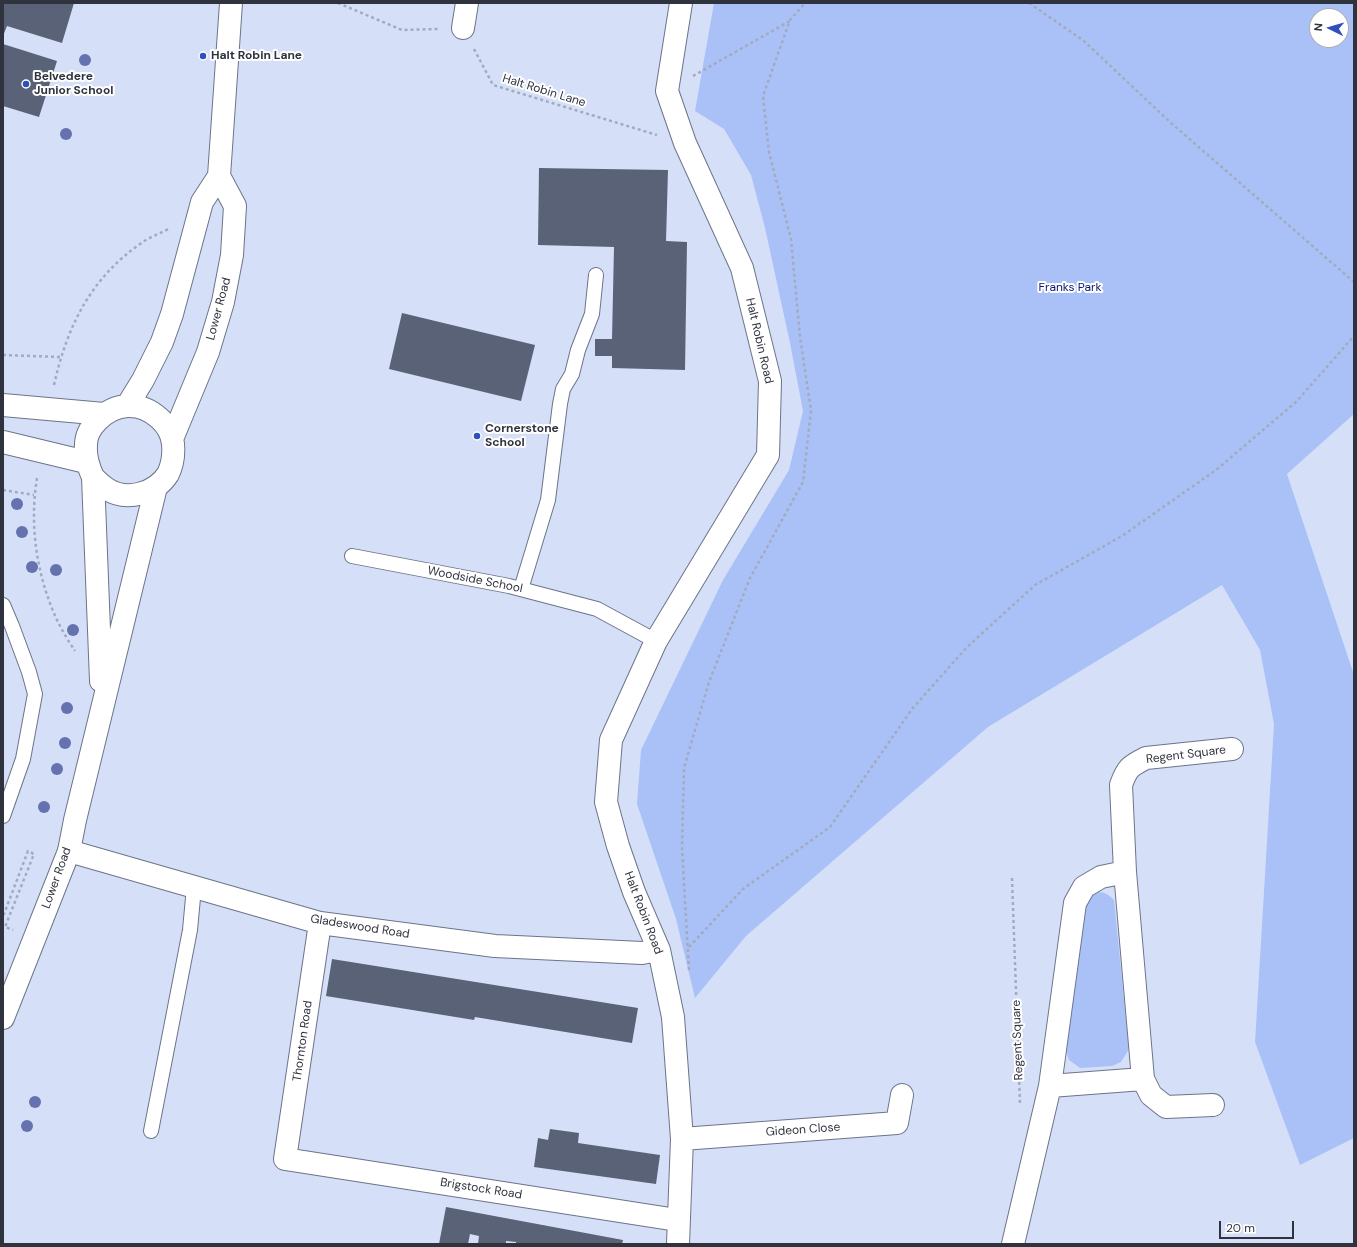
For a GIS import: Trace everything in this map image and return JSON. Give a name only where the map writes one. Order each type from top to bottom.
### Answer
[{"type":"street","points":[[126,406],[143,380],[162,342],[172,314],[202,202],[219,176],[231,3]]},
{"type":"street","points":[[463,28],[467,3]]},
{"type":"street","points":[[668,91],[681,3]]},
{"type":"street","name":"Halt Robin Road","points":[[668,91],[685,144],[742,268],[770,381],[768,455],[656,641],[611,740],[606,802],[618,846],[632,885],[659,950],[673,1017],[682,1139],[678,1244]]},
{"type":"street","name":"Lower Road","points":[[172,439],[208,352],[223,302],[231,262],[235,206],[219,176]]},
{"type":"street","points":[[3,405],[104,414]]},
{"type":"street","name":"Lower Road","points":[[90,469],[107,489],[122,495],[140,494],[156,487],[168,474],[174,458],[172,439],[166,424],[151,412],[138,407],[126,406],[116,408],[104,414],[91,428],[86,443],[90,469],[102,710]]},
{"type":"street","points":[[3,442],[90,469]]},
{"type":"street","name":"Lower Road","points":[[3,1018],[69,851],[75,820],[156,487]]},
{"type":"street","name":"Regent Square","points":[[1213,1105],[1166,1107],[1151,1095],[1143,1079],[1125,872],[1121,785],[1125,772],[1134,764],[1146,758],[1232,749]]},
{"type":"street","name":"Gladeswood Road","points":[[69,851],[320,923],[495,946],[642,953],[659,950]]},
{"type":"street","points":[[1013,1244],[1050,1086],[1075,903],[1084,887],[1101,877],[1125,872]]},
{"type":"street","name":"Thornton Road","points":[[286,1158],[320,923]]},
{"type":"street","points":[[1050,1086],[1143,1079]]},
{"type":"street","name":"Gideon Close","points":[[682,1139],[897,1123],[902,1095]]},
{"type":"street","name":"Brigstock Road","points":[[286,1158],[678,1220]]},
{"type":"lane","points":[[521,589],[548,500],[563,389],[572,374],[578,350],[592,314],[596,275]]},
{"type":"lane","name":"Woodside School","points":[[352,556],[521,589],[597,609],[656,641]]},
{"type":"lane","points":[[3,605],[29,672],[35,694],[23,759],[3,816]]},
{"type":"lane","points":[[151,1131],[190,930],[194,887]]},
{"type":"path","points":[[338,3],[402,30],[463,28]]},
{"type":"path","points":[[1029,3],[1084,41],[1171,123],[1354,282]]},
{"type":"path","points":[[668,91],[790,20]]},
{"type":"path","name":"Halt Robin Lane","points":[[463,28],[493,85],[685,144]]},
{"type":"path","points":[[54,385],[60,357],[84,302],[100,280],[121,259],[141,243],[169,229]]},
{"type":"path","points":[[689,948],[743,889],[830,827],[912,709],[967,647],[1035,585],[1122,536],[1216,470],[1296,402],[1354,336]]},
{"type":"path","points":[[3,355],[60,357]]},
{"type":"path","points":[[37,478],[34,495],[36,547],[44,587],[58,623],[77,654]]},
{"type":"path","points":[[3,490],[34,495]]},
{"type":"path","points":[[3,913],[4,914],[28,851],[34,854],[5,927],[35,937]]},
{"type":"path","name":"Regent Square","points":[[1012,878],[1020,1107]]},
{"type":"green space","name":"Franks Park","points":[[714,3],[1354,3],[1354,414],[1287,474],[1354,675],[1354,1138],[1300,1165],[1255,1042],[1274,724],[1260,650],[1222,585],[988,727],[746,936],[695,998],[676,919],[637,804],[641,750],[723,580],[789,470],[803,411],[765,228],[751,175],[724,129],[695,111]]},
{"type":"green space","points":[[1098,892],[1107,894],[1114,900],[1129,1049],[1121,1062],[1112,1066],[1080,1068],[1069,1060],[1066,1051],[1086,901],[1091,895]]},
{"type":"building","name":"Belvedere Junior School","points":[[3,3],[74,3],[62,43],[7,26],[3,36]]},
{"type":"building","name":"Belvedere Junior School","points":[[3,44],[57,61],[39,117],[3,106]]},
{"type":"building","points":[[539,168],[668,170],[666,241],[687,242],[685,370],[612,368],[612,356],[595,356],[595,339],[612,339],[614,247],[538,245]]},
{"type":"building","points":[[402,313],[535,345],[521,401],[389,369]]},
{"type":"building","points":[[332,959],[638,1008],[632,1043],[475,1017],[474,1020],[326,996]]},
{"type":"building","points":[[550,1129],[579,1133],[578,1143],[660,1155],[656,1184],[534,1167],[538,1138],[548,1140]]},
{"type":"building","points":[[446,1207],[623,1240],[622,1244],[516,1244],[516,1242],[506,1241],[506,1244],[478,1244],[479,1236],[470,1234],[468,1244],[439,1244]]},
{"type":"place","name":"Halt Robin Lane","points":[[203,56]]},
{"type":"place","name":"Belvedere Junior School","points":[[26,84]]},
{"type":"place","name":"Cornerstone School","points":[[477,436]]}]
